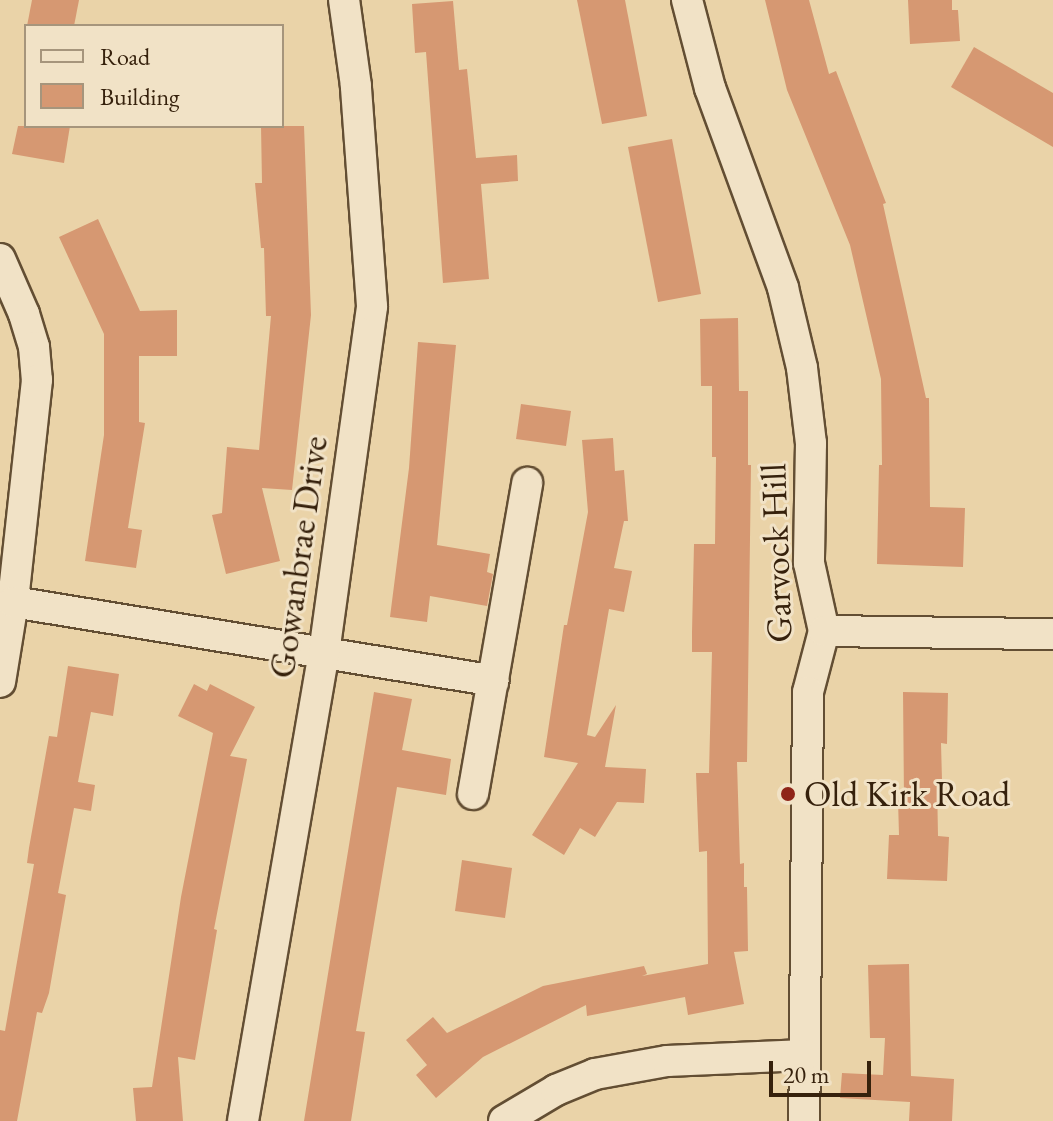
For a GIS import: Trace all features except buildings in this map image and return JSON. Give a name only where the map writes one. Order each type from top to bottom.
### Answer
[{"type":"street","name":"Gowanbrae Drive","points":[[243,1121],[324,653],[372,306],[356,86],[344,0]]},
{"type":"street","name":"Garvock Hill","points":[[687,0],[710,88],[772,252],[802,368],[811,443],[809,563],[824,631],[808,692],[804,1121]]},
{"type":"street","points":[[0,259],[24,314],[34,347],[37,380],[13,602],[0,682]]},
{"type":"street","points":[[473,794],[527,483]]},
{"type":"street","points":[[13,602],[494,681]]},
{"type":"street","points":[[824,631],[1053,634]]},
{"type":"street","points":[[504,1121],[556,1090],[595,1074],[667,1061],[805,1055]]},
{"type":"place","name":"Old Kirk Road","points":[[788,794]]}]
